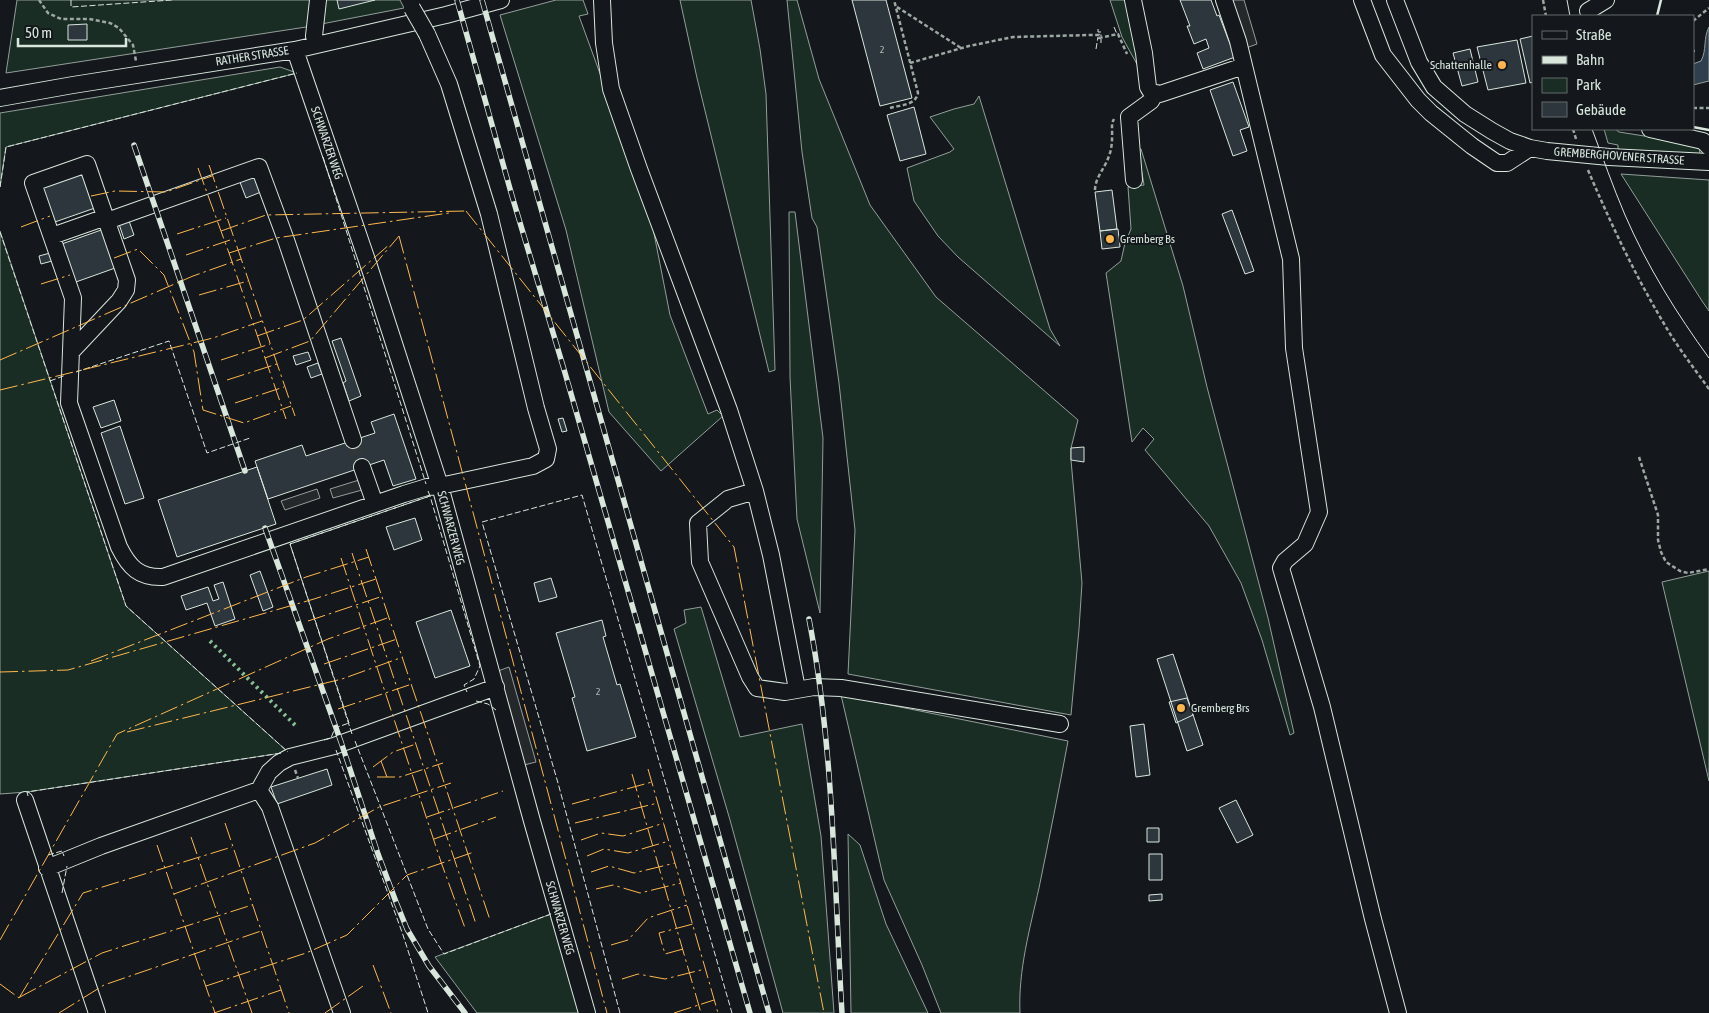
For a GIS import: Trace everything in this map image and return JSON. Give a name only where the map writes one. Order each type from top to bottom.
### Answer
[{"type":"street","points":[[316,44],[314,36],[318,0]]},
{"type":"street","name":"RATHER STRASSE","points":[[0,98],[138,74],[295,50],[446,15],[501,0]]},
{"type":"street","points":[[602,0],[604,43],[611,89],[729,410],[755,491],[772,555],[797,689]]},
{"type":"street","points":[[1133,0],[1144,53],[1148,88],[1151,92],[1156,94],[1166,92],[1244,66]]},
{"type":"street","points":[[1224,0],[1238,41],[1291,259],[1294,348],[1319,512],[1305,544],[1284,561],[1281,568],[1322,708],[1373,919],[1398,1013]]},
{"type":"street","points":[[1362,0],[1383,55],[1418,100],[1431,113],[1496,163],[1507,163],[1530,148]]},
{"type":"street","name":"GREMBERGHOVENER STRASSE","points":[[1395,0],[1419,62],[1434,87],[1459,110],[1510,141],[1530,148],[1582,155],[1709,162]]},
{"type":"street","points":[[1587,9],[1606,0]]},
{"type":"street","points":[[71,352],[119,301],[126,290],[127,280],[87,164],[33,183],[74,298],[71,352],[69,403],[124,558],[140,573],[152,577],[162,577],[427,487],[440,486],[532,466],[546,459],[548,449],[536,408],[489,214],[449,84],[427,34],[410,4]]},
{"type":"street","name":"SCHWARZER WEG","points":[[295,50],[370,266],[440,486],[587,1013]]},
{"type":"street","points":[[1134,180],[1129,117],[1151,101],[1156,94]]},
{"type":"street","points":[[1654,130],[1703,141],[1709,147]]},
{"type":"street","points":[[52,236],[259,167],[286,240],[353,440]]},
{"type":"street","points":[[362,467],[375,504]]},
{"type":"street","points":[[755,491],[728,499],[698,523],[700,562],[756,688],[785,692],[797,689],[841,688],[1060,724]]},
{"type":"street","points":[[47,868],[101,846],[259,790],[269,772],[279,763],[290,757],[318,748],[334,746],[496,687]]},
{"type":"street","points":[[259,790],[270,807],[342,1013]]},
{"type":"street","points":[[25,800],[97,1013]]},
{"type":"path","points":[[39,0],[48,13],[61,19],[89,19],[110,23],[119,28],[133,45],[138,74]]},
{"type":"path","points":[[890,108],[912,102],[917,97],[916,83],[894,0]]},
{"type":"path","points":[[1543,0],[1546,15]]},
{"type":"path","points":[[896,6],[960,48]]},
{"type":"path","points":[[1694,20],[1709,8]]},
{"type":"path","points":[[910,62],[960,48],[1013,37],[1099,35],[1100,38],[1103,38],[1118,34],[1129,57]]},
{"type":"path","points":[[1694,108],[1709,108]]},
{"type":"path","points":[[1095,190],[1095,184],[1106,165],[1110,153],[1113,121],[1120,116],[1129,117]]},
{"type":"path","points":[[1593,182],[1613,228],[1651,301],[1664,324],[1709,389]]},
{"type":"path","points":[[1639,457],[1658,514],[1658,540],[1666,562],[1680,572],[1688,573],[1709,569]]},
{"type":"green space","points":[[17,0],[400,0],[404,8],[306,27],[6,73]]},
{"type":"green space","points":[[556,0],[583,0],[588,14],[579,16],[649,208],[670,315],[708,414],[717,410],[723,416],[661,471],[609,412],[566,230],[500,15]]},
{"type":"green space","points":[[680,0],[751,0],[766,94],[775,370],[769,372],[697,78]]},
{"type":"green space","points":[[787,0],[797,0],[819,79],[870,205],[936,297],[1078,420],[1071,448],[1071,460],[1082,583],[1071,715],[848,674],[855,530],[839,383],[817,227],[812,218],[802,152]]},
{"type":"green space","points":[[1110,0],[1129,0],[1138,66],[1122,37]]},
{"type":"green space","points":[[280,67],[297,73],[6,147],[0,187],[0,113]]},
{"type":"green space","points":[[979,96],[1050,329],[1060,346],[958,257],[938,236],[914,201],[907,168],[954,149],[930,117],[974,104]]},
{"type":"green space","points":[[1604,130],[1616,130],[1682,142],[1699,148],[1700,153],[1698,155],[1618,151],[1618,145],[1608,143]]},
{"type":"green space","points":[[1141,149],[1183,286],[1207,387],[1268,618],[1294,733],[1290,735],[1262,640],[1241,583],[1209,526],[1145,450],[1154,439],[1143,428],[1132,442],[1106,273],[1121,261],[1125,243],[1131,229],[1128,187],[1144,185],[1138,150]]},
{"type":"green space","points":[[1621,174],[1709,180],[1709,311],[1702,301]]},
{"type":"green space","points":[[789,212],[795,212],[823,438],[820,613],[797,519],[790,377]]},
{"type":"green space","points":[[0,231],[126,606],[288,752],[27,792],[0,794]]},
{"type":"green space","points":[[1709,571],[1709,781],[1662,582]]},
{"type":"green space","points":[[701,607],[740,737],[802,724],[821,836],[834,1013],[783,1013],[730,820],[674,629],[686,623],[684,610]]},
{"type":"green space","points":[[841,695],[1068,741],[1025,950],[1021,981],[1020,1013],[941,1013],[884,880]]},
{"type":"green space","points":[[848,834],[860,845],[886,924],[928,1013],[851,1013]]},
{"type":"green space","points":[[551,914],[580,1013],[477,1013],[435,957]]},
{"type":"shaded area","points":[[1229,0],[1244,0],[1257,44],[1246,48]]},
{"type":"shaded area","points":[[359,480],[362,490],[333,498],[330,489]]},
{"type":"shaded area","points":[[317,489],[320,498],[285,510],[281,501]]},
{"type":"shaded area","points":[[509,667],[536,762],[524,765],[498,671]]},
{"type":"water","points":[[1709,27],[1709,81],[1694,85],[1694,64],[1701,61],[1703,57]]},
{"type":"building","points":[[337,0],[375,0],[339,9]]},
{"type":"building","points":[[852,0],[886,0],[912,98],[880,106]]},
{"type":"building","points":[[1180,0],[1211,0],[1217,16],[1219,15],[1235,57],[1203,69],[1197,53],[1209,48],[1206,39],[1194,44],[1187,26],[1190,26]]},
{"type":"building","points":[[87,24],[87,40],[68,40],[68,25]]},
{"type":"building","points":[[1532,36],[1532,82],[1530,83],[1520,39]]},
{"type":"building","name":"Schattenhalle","points":[[1517,40],[1526,83],[1488,90],[1477,47]]},
{"type":"building","points":[[1470,49],[1478,82],[1462,86],[1453,53]]},
{"type":"building","points":[[1233,82],[1249,127],[1240,130],[1247,151],[1233,156],[1210,90]]},
{"type":"building","points":[[914,107],[926,154],[900,161],[887,115]]},
{"type":"building","points":[[254,171],[261,192],[246,198],[238,177]]},
{"type":"building","points":[[83,172],[95,208],[52,223],[40,186]]},
{"type":"building","points":[[1112,190],[1117,229],[1100,231],[1095,192]]},
{"type":"building","points":[[1232,210],[1254,271],[1245,274],[1222,214]]},
{"type":"building","points":[[128,218],[134,235],[124,239],[118,221]]},
{"type":"building","points":[[104,229],[118,267],[73,283],[59,245]]},
{"type":"building","name":"Gremberg Bs","points":[[1118,229],[1120,247],[1102,249],[1100,231]]},
{"type":"building","points":[[50,253],[52,261],[41,264],[39,256]]},
{"type":"building","points":[[341,338],[361,396],[349,401],[343,383],[346,381],[332,341]]},
{"type":"building","points":[[308,352],[311,360],[296,365],[293,356]]},
{"type":"building","points":[[318,363],[322,374],[311,378],[307,367]]},
{"type":"building","points":[[114,400],[121,421],[101,428],[93,407]]},
{"type":"building","points":[[394,414],[416,479],[393,486],[384,460],[268,499],[255,461],[302,445],[306,456],[375,433],[371,422]]},
{"type":"building","points":[[563,418],[567,431],[562,432],[558,419]]},
{"type":"building","points":[[120,426],[144,498],[125,504],[101,433]]},
{"type":"building","points":[[1084,447],[1084,462],[1071,460],[1071,448]]},
{"type":"building","points":[[257,467],[276,524],[177,557],[158,500]]},
{"type":"building","points":[[415,518],[422,540],[394,550],[386,527]]},
{"type":"building","points":[[260,571],[273,607],[263,611],[250,575]]},
{"type":"building","points":[[551,578],[557,597],[539,602],[534,583]]},
{"type":"building","points":[[223,582],[235,619],[215,626],[207,603],[186,610],[181,596],[208,587],[213,601],[219,599],[214,585]]},
{"type":"building","points":[[451,610],[470,666],[435,678],[416,622]]},
{"type":"building","points":[[602,620],[606,636],[603,637],[617,685],[620,684],[636,737],[587,751],[572,698],[575,697],[556,633]]},
{"type":"building","points":[[1173,654],[1203,745],[1187,751],[1157,659]]},
{"type":"building","name":"Gremberg Brs","points":[[1187,698],[1193,715],[1176,723],[1169,702]]},
{"type":"building","points":[[1144,724],[1150,775],[1136,777],[1130,726]]},
{"type":"building","points":[[327,769],[332,785],[277,804],[271,787]]},
{"type":"building","points":[[1236,800],[1253,835],[1237,843],[1219,808]]},
{"type":"building","points":[[1147,828],[1159,828],[1159,842],[1147,842]]},
{"type":"building","points":[[1149,854],[1162,854],[1162,880],[1149,880]]},
{"type":"building","points":[[1162,894],[1162,900],[1149,901],[1149,895]]},
{"type":"tunnel","points":[[353,440],[362,467]]},
{"type":"tram line","points":[[1567,0],[1570,15]]},
{"type":"tram line","points":[[1592,130],[1621,204],[1643,253],[1674,307],[1709,358]]},
{"type":"railway","points":[[457,0],[512,196],[750,1013]]},
{"type":"railway","points":[[482,0],[769,1013]]},
{"type":"railway","points":[[134,145],[245,471]]},
{"type":"railway","points":[[265,528],[341,742],[378,854],[407,929],[429,966],[465,1013]]},
{"type":"railway","points":[[809,619],[824,717],[835,865],[842,1013]]},
{"type":"hedge","points":[[210,641],[296,726]]},
{"type":"fence","points":[[71,0],[71,7],[172,0]]},
{"type":"fence","points":[[1114,27],[1117,34]]},
{"type":"fence","points":[[1098,29],[1098,32],[1101,32],[1101,36]]},
{"type":"fence","points":[[1096,49],[1098,37]]},
{"type":"fence","points":[[0,187],[6,147],[297,73]]},
{"type":"fence","points":[[323,157],[426,484]]},
{"type":"fence","points":[[0,232],[126,606],[288,752]]},
{"type":"fence","points":[[76,372],[169,341],[207,453],[250,438]]},
{"type":"fence","points":[[50,381],[66,375]]},
{"type":"fence","points":[[352,734],[290,544],[430,496],[428,491]]},
{"type":"fence","points":[[620,1013],[558,783],[482,522],[582,495],[732,1013]]},
{"type":"fence","points":[[349,723],[290,544],[430,496],[480,666],[474,679],[464,685],[467,692]]},
{"type":"fence","points":[[476,701],[488,704],[496,710]]},
{"type":"fence","points":[[324,740],[331,738],[335,728],[349,723]]},
{"type":"fence","points":[[355,741],[428,929],[444,954],[551,914],[550,912]]},
{"type":"fence","points":[[336,750],[403,935],[428,1013]]},
{"type":"fence","points":[[28,796],[27,792],[282,753]]},
{"type":"fence","points":[[48,855],[62,851],[64,856]]},
{"type":"fence","points":[[62,893],[67,866]]},
{"type":"wall","points":[[1657,15],[1661,0]]},
{"type":"wall","points":[[1694,127],[1709,130]]},
{"type":"power","points":[[209,165],[295,416]]},
{"type":"power","points":[[198,168],[286,419]]},
{"type":"power","points":[[91,196],[115,191],[166,192],[212,176]]},
{"type":"power","points":[[466,211],[734,547],[824,1013]]},
{"type":"power","points":[[221,231],[266,215],[466,211]]},
{"type":"power","points":[[229,253],[276,238],[449,213]]},
{"type":"power","points":[[21,227],[50,216]]},
{"type":"power","points":[[177,234],[226,218]]},
{"type":"power","points":[[399,236],[607,1013]]},
{"type":"power","points":[[265,358],[310,341],[399,236]]},
{"type":"power","points":[[186,255],[233,239]]},
{"type":"power","points":[[257,336],[303,320],[390,244]]},
{"type":"power","points":[[114,258],[138,249],[164,275],[194,352],[203,410],[244,423],[291,406]]},
{"type":"power","points":[[0,360],[193,276],[241,259]]},
{"type":"power","points":[[41,284],[70,275]]},
{"type":"power","points":[[199,295],[248,281]]},
{"type":"power","points":[[0,390],[213,338],[262,321]]},
{"type":"power","points":[[221,360],[270,344]]},
{"type":"power","points":[[227,380],[277,364]]},
{"type":"power","points":[[235,403],[284,387]]},
{"type":"power","points":[[366,549],[490,920]]},
{"type":"power","points":[[352,553],[476,924]]},
{"type":"power","points":[[91,661],[306,577],[369,557]]},
{"type":"power","points":[[341,558],[441,862],[465,928]]},
{"type":"power","points":[[0,672],[68,670],[314,599],[376,579]]},
{"type":"power","points":[[308,621],[383,596]]},
{"type":"power","points":[[0,940],[117,734],[328,639],[390,617]]},
{"type":"power","points":[[324,664],[397,639]]},
{"type":"power","points":[[127,732],[342,679],[403,657]]},
{"type":"power","points":[[338,709],[412,684]]},
{"type":"power","points":[[373,767],[393,752],[416,744]]},
{"type":"power","points":[[381,761],[387,777]]},
{"type":"power","points":[[377,777],[400,777],[443,763]]},
{"type":"power","points":[[648,769],[718,1013]]},
{"type":"power","points":[[632,774],[701,1013]]},
{"type":"power","points":[[572,804],[652,782]]},
{"type":"power","points":[[174,894],[315,843],[379,807],[451,783]]},
{"type":"power","points":[[427,817],[503,791]]},
{"type":"power","points":[[575,823],[658,803]]},
{"type":"power","points":[[434,839],[496,817]]},
{"type":"power","points":[[225,823],[289,1013]]},
{"type":"power","points":[[581,840],[601,833],[623,836],[664,823]]},
{"type":"power","points":[[191,837],[252,1013]]},
{"type":"power","points":[[587,856],[604,849],[628,853],[669,841]]},
{"type":"power","points":[[157,845],[215,1013]]},
{"type":"power","points":[[19,998],[83,893],[232,847]]},
{"type":"power","points":[[206,986],[306,953],[347,935],[407,875],[474,852]]},
{"type":"power","points":[[591,872],[609,866],[634,873],[675,863]]},
{"type":"power","points":[[596,889],[613,885],[640,893],[681,883]]},
{"type":"power","points":[[20,997],[102,953],[252,905]]},
{"type":"power","points":[[611,945],[628,940],[648,918],[687,905]]},
{"type":"power","points":[[683,949],[665,954],[659,933],[693,924]]},
{"type":"power","points":[[59,1013],[104,985],[261,931]]},
{"type":"power","points":[[373,965],[391,1013]]},
{"type":"power","points":[[622,979],[638,974],[665,979],[705,969]]},
{"type":"power","points":[[0,984],[19,998]]},
{"type":"power","points":[[325,1013],[363,986]]},
{"type":"power","points":[[214,1013],[281,990]]},
{"type":"power","points":[[674,1013],[714,1000]]},
{"type":"place","name":"Schattenhalle","points":[[1502,65]]},
{"type":"place","name":"Gremberg Bs","points":[[1110,239]]},
{"type":"place","name":"Gremberg Brs","points":[[1181,708]]}]
